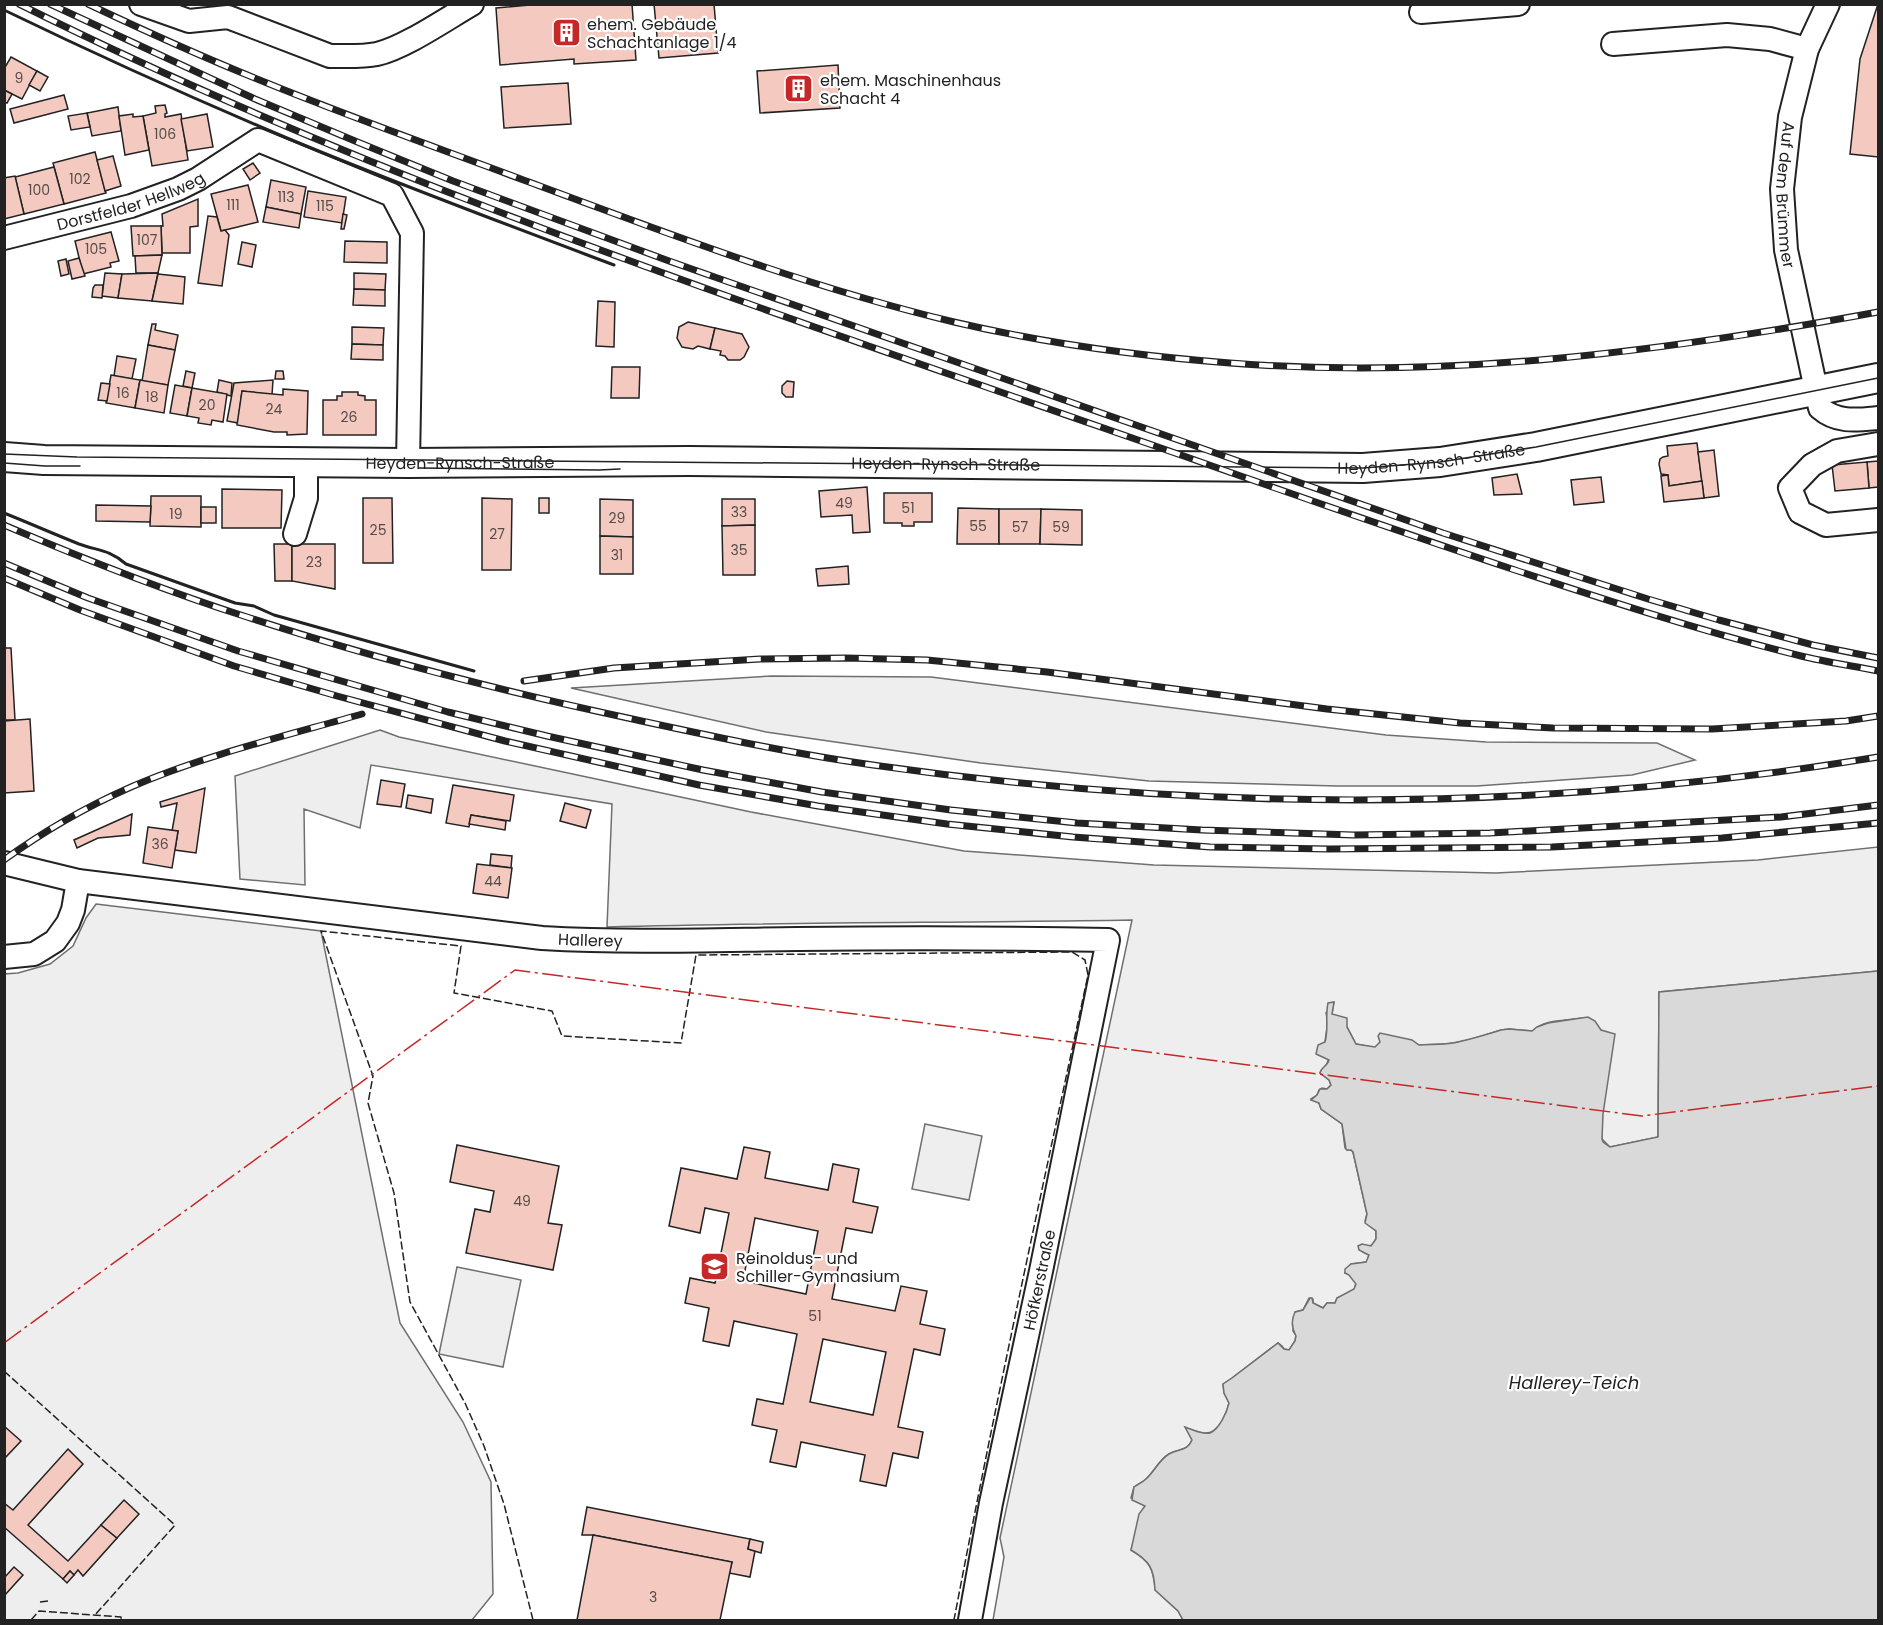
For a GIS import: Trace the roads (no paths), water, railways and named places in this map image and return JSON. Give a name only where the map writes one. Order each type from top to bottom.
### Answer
[{"type":"main road","name":"Heyden-Rynsch-Straße","points":[[4,457],[44,460],[306,463],[689,461],[1363,468],[1440,462],[1536,447],[1878,378]]},
{"type":"street","points":[[141,4],[189,21],[228,16],[330,56],[376,54],[396,47],[471,4]]},
{"type":"street","points":[[1421,12],[1518,4]]},
{"type":"street","name":"Auf dem Brümmer","points":[[1828,4],[1808,49],[1790,117],[1782,189],[1786,250],[1820,408],[1834,418],[1854,421],[1878,418]]},
{"type":"street","points":[[1613,44],[1727,35],[1770,39],[1808,49]]},
{"type":"street","name":"Dorstfelder Hellweg","points":[[4,238],[131,206],[178,189],[198,179],[258,140],[392,195],[412,232],[408,463]]},
{"type":"street","points":[[1878,444],[1838,451],[1812,465],[1790,488],[1800,512],[1826,525],[1878,520]]},
{"type":"street","points":[[295,534],[306,498],[306,463]]},
{"type":"street","name":"Hallerey","points":[[4,863],[78,881],[542,938],[671,942],[890,938],[1108,940]]},
{"type":"street","points":[[4,957],[34,954],[55,941],[68,923],[73,910],[78,881]]},
{"type":"street","name":"Höfkerstraße","points":[[970,1620],[991,1503],[1039,1283],[1108,940]]},
{"type":"water","name":"Hallerey-Teich","points":[[1878,971],[1878,1620],[1183,1620],[1178,1611],[1155,1590],[1154,1576],[1150,1566],[1131,1550],[1139,1514],[1145,1506],[1132,1500],[1134,1487],[1146,1479],[1165,1457],[1190,1444],[1192,1440],[1185,1427],[1201,1433],[1210,1433],[1219,1425],[1229,1403],[1223,1384],[1278,1343],[1284,1349],[1289,1350],[1296,1336],[1292,1327],[1295,1312],[1303,1310],[1310,1298],[1313,1303],[1323,1308],[1327,1303],[1335,1303],[1337,1298],[1354,1289],[1356,1284],[1345,1273],[1345,1269],[1351,1264],[1366,1262],[1369,1255],[1359,1250],[1358,1246],[1362,1244],[1371,1246],[1376,1239],[1376,1231],[1365,1223],[1367,1214],[1353,1152],[1346,1149],[1342,1124],[1321,1109],[1319,1103],[1311,1100],[1320,1089],[1327,1089],[1331,1085],[1329,1080],[1320,1073],[1329,1060],[1316,1054],[1318,1045],[1325,1042],[1328,1003],[1334,1002],[1332,1014],[1347,1018],[1347,1027],[1356,1044],[1375,1047],[1380,1042],[1378,1036],[1380,1033],[1412,1040],[1419,1045],[1444,1044],[1501,1030],[1532,1031],[1548,1023],[1588,1017],[1595,1021],[1601,1030],[1615,1034],[1603,1114],[1602,1139],[1610,1147],[1658,1137],[1659,992]]},
{"type":"tram line","points":[[4,454],[77,457],[1363,468],[1440,462],[1536,447],[1878,378]]},
{"type":"tram line","points":[[4,463],[80,466]]},
{"type":"tram line","points":[[419,468],[620,469]]},
{"type":"railway","points":[[19,4],[149,66],[281,124],[415,179],[684,281],[1550,582],[1765,647],[1878,671]]},
{"type":"railway","points":[[50,4],[255,99],[355,141],[453,181],[669,261],[1443,533],[1719,620],[1813,645],[1878,658]]},
{"type":"railway","points":[[88,4],[200,55],[299,96],[739,258],[900,308],[988,330],[1056,342],[1160,357],[1230,363],[1393,368],[1474,365],[1637,350],[1878,312]]},
{"type":"railway","points":[[4,525],[125,574],[216,607],[344,647],[441,674],[696,733],[784,750],[843,761],[998,781],[1124,792],[1250,798],[1376,800],[1502,796],[1628,788],[1753,775],[1878,757]]},
{"type":"railway","points":[[4,563],[88,598],[238,651],[448,712],[703,770],[822,792],[951,810],[1077,823],[1353,835],[1490,833],[1781,817],[1878,805]]},
{"type":"railway","points":[[4,578],[80,610],[234,666],[505,741],[699,785],[818,806],[947,824],[1073,837],[1210,847],[1329,849],[1552,847],[1722,838],[1878,823]]},
{"type":"railway","points":[[524,681],[614,668],[760,659],[927,660],[1047,672],[1327,709],[1460,723],[1553,728],[1712,729],[1846,721],[1878,716]]},
{"type":"railway","points":[[4,860],[66,820],[131,787],[187,765],[362,714]]},
{"type":"place","name":"ehem. Gebäude Schachtanlage 1/4","points":[[566,33]]},
{"type":"place","name":"ehem. Maschinenhaus Schacht 4","points":[[799,89]]},
{"type":"place","name":"Reinoldus- und Schiller-Gymnasium","points":[[715,1267]]}]
